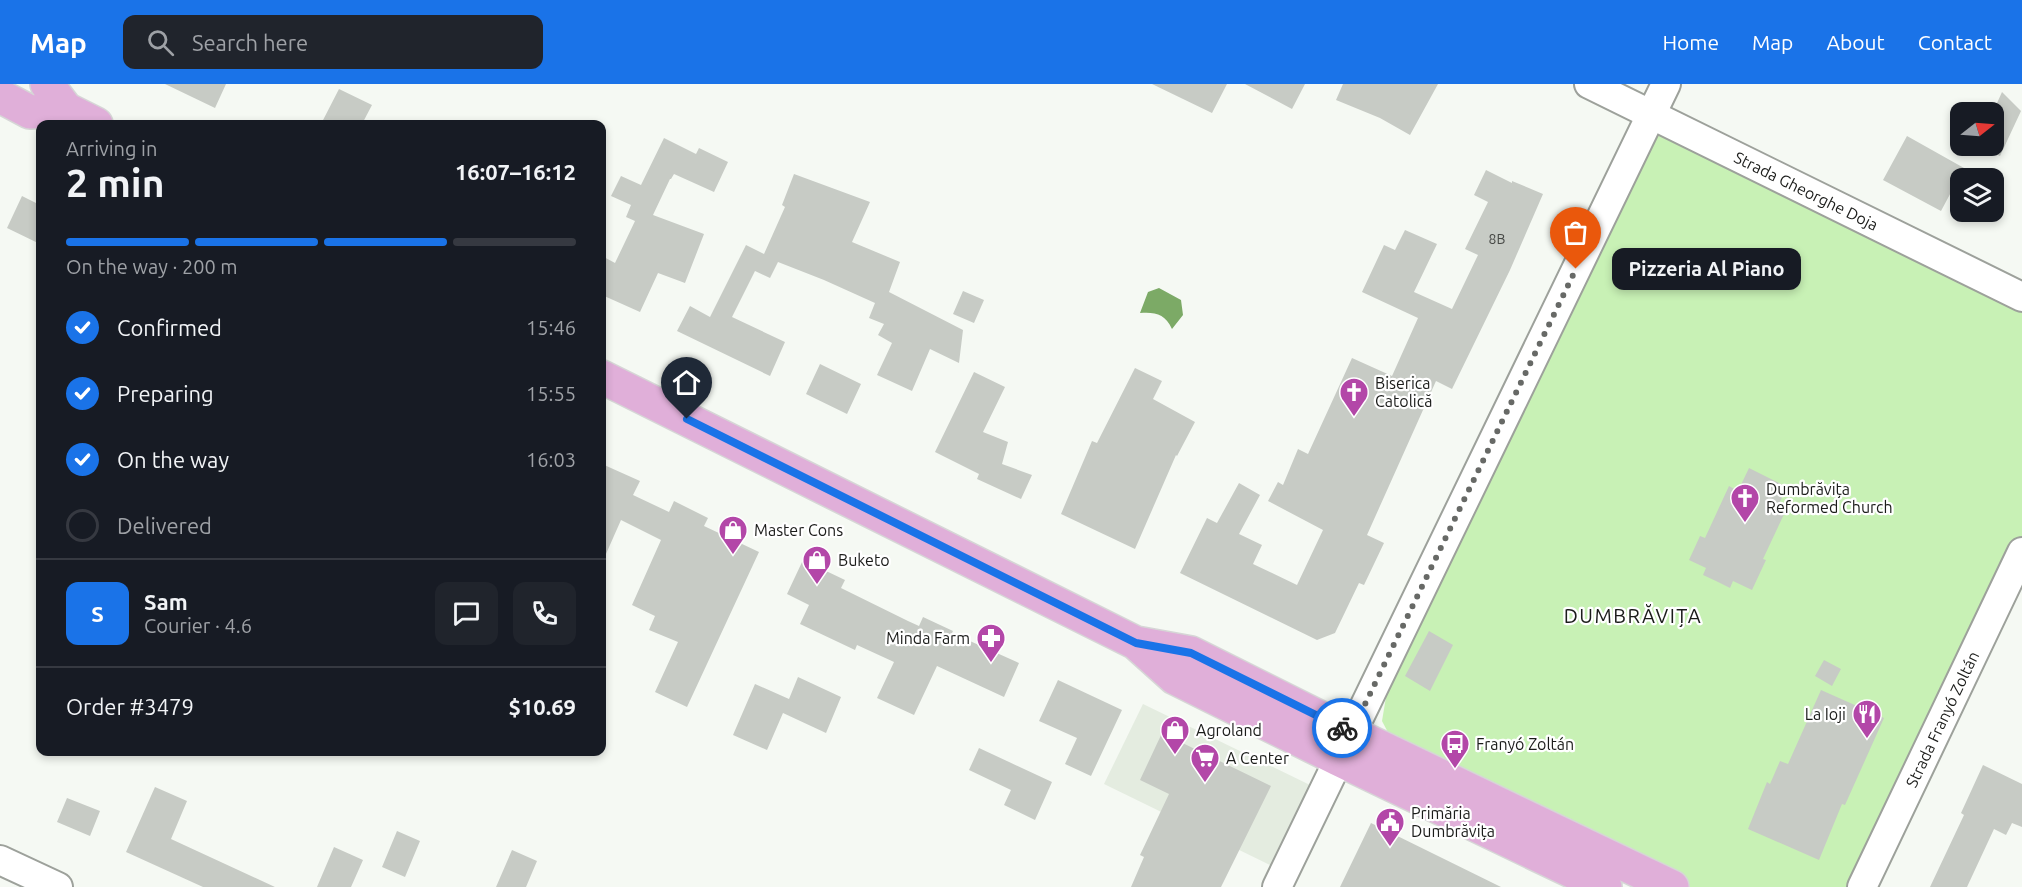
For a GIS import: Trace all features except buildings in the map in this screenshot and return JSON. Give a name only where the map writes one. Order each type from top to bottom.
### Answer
[{"type":"main road","points":[[47,84],[66,110]]},
{"type":"main road","points":[[0,96],[30,112],[66,110],[87,120]]},
{"type":"main road","points":[[606,379],[1136,643],[1191,653],[1345,746],[1605,887]]},
{"type":"main road","points":[[1345,746],[1672,887]]},
{"type":"street","name":"Strada Gheorghe Doja","points":[[1589,84],[2022,297]]},
{"type":"street","points":[[1277,887],[1666,84]]},
{"type":"street","name":"Strada Franyó Zoltán","points":[[1862,887],[2022,552]]},
{"type":"street","points":[[0,860],[58,887]]},
{"type":"shaded area","points":[[1652,114],[2022,297],[2022,542],[1849,887],[1690,887],[1393,742],[1382,721],[1386,697]]},
{"type":"shaded area","points":[[1159,288],[1181,300],[1183,315],[1172,329],[1159,315],[1140,313],[1148,292]]},
{"type":"shaded area","points":[[1143,704],[1310,785],[1272,866],[1104,784]]},
{"type":"way so far","points":[[1342,728],[1351,733],[1576,269]]},
{"type":"place","name":"Pizzeria Al Piano","points":[[1576,269]]},
{"type":"place","name":"Biserica Catolică","points":[[1354,418]]},
{"type":"place","name":"Dumbrăvița Reformed Church","points":[[1745,524]]},
{"type":"place","name":"Master Cons","points":[[733,556]]},
{"type":"place","name":"Buketo","points":[[817,586]]},
{"type":"place","name":"Minda Farm","points":[[991,664]]},
{"type":"place","name":"La Ioji","points":[[1867,740]]},
{"type":"place","name":"Agroland","points":[[1175,756]]},
{"type":"place","name":"Franyó Zoltán","points":[[1455,770]]},
{"type":"place","name":"A Center","points":[[1205,784]]},
{"type":"place","name":"Primăria Dumbrăvița","points":[[1390,848]]},
{"type":"district","name":"DUMBRĂVIȚA","points":[[1633,616]]},
{"type":"route","points":[[687,419],[1136,643],[1191,653],[1342,728]]}]
